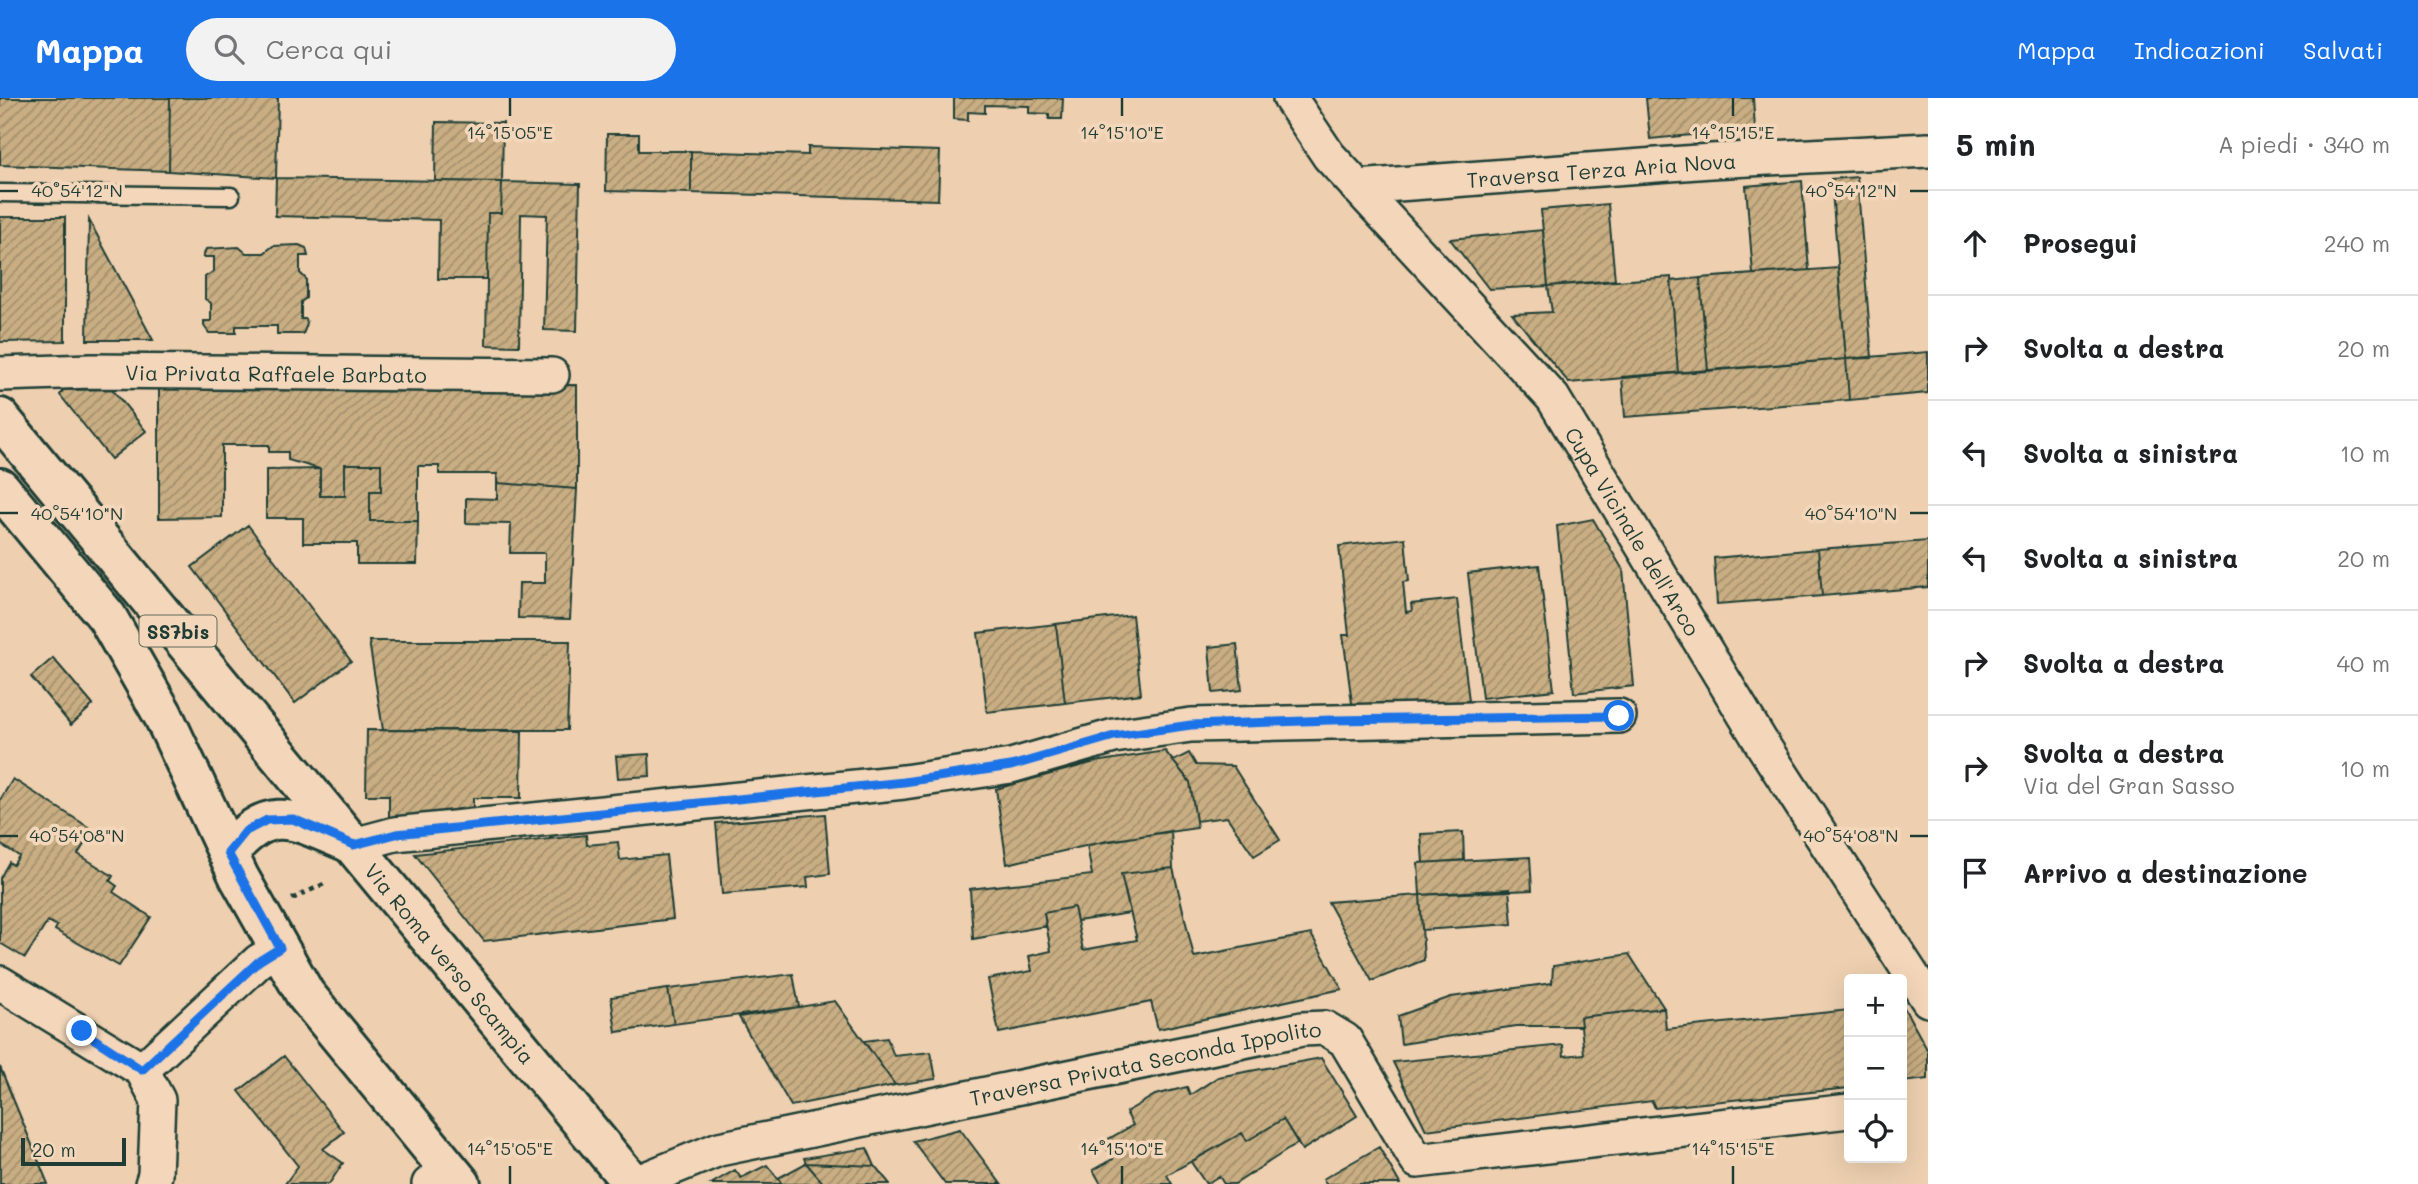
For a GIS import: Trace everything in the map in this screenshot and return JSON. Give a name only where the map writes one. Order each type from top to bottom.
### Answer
[{"type":"main road","name":"Via Roma verso Scampia","points":[[0,418],[633,1184]]},
{"type":"main road","name":"SS7bis","points":[[0,488],[107,617],[163,715],[228,853]]},
{"type":"main road","points":[[354,845],[293,819],[267,820],[246,831],[228,853],[305,994],[446,1179]]},
{"type":"street","name":"Cupa Vicinale dell'Arco","points":[[1290,98],[1329,156],[1553,398],[1764,747],[1928,1000]]},
{"type":"street","name":"Traversa Terza Aria Nova","points":[[1357,187],[1712,161],[1928,150]]},
{"type":"street","name":"Via Privata Raffaele Barbato","points":[[0,374],[91,370],[552,375]]},
{"type":"street","points":[[354,845],[409,833],[904,782],[1011,766],[1114,736],[1191,725],[1619,716]]},
{"type":"street","points":[[142,1070],[259,961],[280,948]]},
{"type":"street","points":[[0,984],[142,1070],[158,1100],[155,1175],[152,1184]]},
{"type":"street","name":"Traversa Privata Seconda Ippolito","points":[[633,1184],[719,1149],[1302,1029],[1325,1028],[1345,1040],[1417,1161],[1844,1112]]},
{"type":"lane","points":[[0,193],[231,196]]},
{"type":"path","points":[[286,901],[326,883]]},
{"type":"building","points":[[0,98],[170,98],[169,171],[0,165]]},
{"type":"building","points":[[170,98],[278,98],[276,178],[169,171]]},
{"type":"building","points":[[954,98],[1063,98],[1062,119],[1049,119],[1049,114],[1029,113],[1029,106],[985,105],[985,113],[968,112],[968,120],[954,119]]},
{"type":"building","points":[[1646,98],[1753,98],[1755,129],[1650,139]]},
{"type":"building","points":[[436,122],[503,123],[502,182],[435,181]]},
{"type":"building","points":[[607,134],[639,134],[639,151],[691,151],[691,193],[606,191]]},
{"type":"building","points":[[808,147],[940,151],[938,200],[691,193],[691,151],[808,155]]},
{"type":"building","points":[[1857,177],[1872,358],[1846,359],[1831,179]]},
{"type":"building","points":[[276,178],[502,182],[501,213],[488,213],[487,279],[438,279],[439,220],[275,216]]},
{"type":"building","points":[[1802,181],[1809,270],[1753,274],[1746,186]]},
{"type":"building","points":[[502,182],[580,184],[577,331],[544,330],[547,215],[521,214],[519,346],[486,345],[488,213],[501,213]]},
{"type":"building","points":[[1608,204],[1615,280],[1548,286],[1541,210]]},
{"type":"building","points":[[0,217],[65,217],[65,341],[0,342]]},
{"type":"building","points":[[89,220],[153,340],[87,340]]},
{"type":"building","points":[[1543,230],[1548,286],[1489,289],[1450,239]]},
{"type":"building","points":[[299,245],[306,248],[308,256],[300,256],[300,273],[306,279],[306,298],[301,302],[301,319],[306,319],[307,324],[303,334],[277,334],[277,326],[236,326],[236,333],[209,333],[204,326],[204,321],[211,321],[211,303],[205,299],[205,277],[214,271],[214,257],[203,257],[206,249],[239,247],[246,253],[264,253],[273,246]]},
{"type":"building","points":[[1838,268],[1846,359],[1708,371],[1700,278]]},
{"type":"building","points":[[1671,277],[1678,373],[1569,383],[1512,314],[1552,312],[1548,286]]},
{"type":"building","points":[[1700,278],[1708,371],[1678,373],[1671,281]]},
{"type":"building","points":[[1928,352],[1928,393],[1849,400],[1846,359]]},
{"type":"building","points":[[1846,359],[1849,400],[1625,417],[1622,377]]},
{"type":"building","points":[[577,385],[577,489],[497,483],[497,474],[439,474],[439,466],[418,466],[418,521],[370,521],[370,491],[381,491],[381,464],[345,464],[345,496],[320,496],[320,469],[288,460],[288,452],[269,452],[269,445],[222,445],[222,517],[159,518],[159,386]]},
{"type":"building","points":[[112,389],[146,431],[111,459],[60,395],[63,390]]},
{"type":"building","points":[[345,464],[381,464],[381,491],[370,491],[370,521],[418,521],[417,564],[357,564],[357,543],[303,543],[303,518],[266,518],[266,470],[320,469],[320,496],[345,496]]},
{"type":"building","points":[[497,483],[577,489],[570,619],[518,618],[519,583],[545,583],[545,553],[510,553],[511,524],[466,523],[466,498],[497,499]]},
{"type":"building","points":[[1593,519],[1623,570],[1634,686],[1574,693],[1557,526]]},
{"type":"building","points":[[248,525],[351,661],[295,703],[192,567]]},
{"type":"building","points":[[1405,538],[1409,581],[1403,582],[1406,612],[1412,611],[1411,604],[1457,599],[1469,701],[1423,706],[1423,702],[1353,711],[1343,635],[1349,635],[1339,546]]},
{"type":"building","points":[[1928,541],[1928,587],[1822,596],[1818,549]]},
{"type":"building","points":[[1818,549],[1822,596],[1717,604],[1714,558]]},
{"type":"building","points":[[1539,565],[1554,690],[1482,698],[1468,573]]},
{"type":"building","points":[[1132,615],[1141,694],[1065,703],[1056,624]]},
{"type":"building","points":[[1056,624],[1065,703],[987,712],[978,633]]},
{"type":"building","points":[[369,641],[570,641],[567,730],[383,730]]},
{"type":"building","points":[[1237,644],[1242,690],[1213,693],[1209,647]]},
{"type":"building","points":[[53,658],[93,705],[71,725],[31,677]]},
{"type":"building","points":[[367,730],[522,731],[521,798],[473,798],[473,807],[389,820],[389,795],[366,795]]},
{"type":"building","points":[[1165,751],[1190,782],[1197,828],[1107,841],[1007,864],[996,789],[1095,762]]},
{"type":"building","points":[[1189,753],[1196,765],[1233,766],[1280,840],[1254,856],[1227,817],[1196,821],[1190,782],[1173,761]]},
{"type":"building","points":[[649,754],[650,776],[618,778],[616,756]]},
{"type":"building","points":[[13,779],[93,830],[78,854],[113,876],[110,881],[117,886],[113,892],[151,917],[119,966],[55,930],[57,926],[48,921],[25,958],[0,943],[0,878],[9,862],[13,865],[19,856],[0,844],[0,800]]},
{"type":"building","points":[[825,814],[830,874],[807,877],[808,887],[722,894],[716,823]]},
{"type":"building","points":[[1171,831],[1173,868],[1121,874],[1130,913],[1077,921],[1074,907],[1044,913],[1046,926],[973,939],[970,889],[1092,875],[1087,845]]},
{"type":"building","points":[[1463,832],[1464,860],[1423,863],[1421,834]]},
{"type":"building","points":[[586,835],[587,845],[618,842],[620,860],[666,855],[673,919],[484,941],[415,854]]},
{"type":"building","points":[[1530,857],[1532,890],[1420,895],[1418,863]]},
{"type":"building","points":[[1173,868],[1194,957],[1311,934],[1342,989],[1158,1029],[1151,1002],[999,1033],[988,979],[1032,971],[1029,956],[1051,951],[1044,913],[1074,907],[1083,950],[1137,940],[1121,874]]},
{"type":"building","points":[[1509,889],[1512,924],[1422,930],[1420,895]]},
{"type":"building","points":[[1420,895],[1424,960],[1372,981],[1328,902]]},
{"type":"building","points":[[1629,954],[1664,1008],[1580,1017],[1581,1026],[1516,1026],[1401,1044],[1398,1016],[1451,997],[1552,983],[1553,966]]},
{"type":"building","points":[[793,974],[799,1007],[674,1024],[668,989]]},
{"type":"building","points":[[668,989],[674,1024],[616,1032],[611,997]]},
{"type":"building","points":[[835,1001],[895,1085],[791,1106],[739,1017]]},
{"type":"building","points":[[1664,1008],[1666,1029],[1844,1011],[1844,1089],[1655,1108],[1652,1101],[1426,1130],[1393,1062],[1563,1045],[1564,1056],[1584,1054],[1580,1017]]},
{"type":"building","points":[[1907,1013],[1928,1051],[1928,1079],[1907,1081]]},
{"type":"building","points":[[887,1038],[894,1056],[931,1052],[936,1079],[895,1085],[864,1041]]},
{"type":"building","points":[[284,1056],[344,1132],[323,1149],[343,1163],[329,1184],[285,1184],[298,1166],[239,1091]]},
{"type":"building","points":[[1321,1058],[1357,1116],[1302,1150],[1283,1119],[1247,1141],[1242,1133],[1167,1175],[1172,1184],[1101,1184],[1093,1170],[1113,1159],[1103,1142],[1133,1125],[1126,1112],[1155,1095],[1187,1087],[1190,1095],[1218,1077]]},
{"type":"building","points":[[0,1067],[48,1184],[0,1184]]},
{"type":"building","points":[[1283,1119],[1298,1143],[1235,1184],[1224,1184],[1219,1176],[1206,1184],[1191,1162],[1242,1133],[1247,1141]]},
{"type":"building","points":[[960,1129],[1001,1184],[945,1184],[913,1141]]},
{"type":"building","points":[[1379,1147],[1400,1184],[1326,1184],[1323,1179]]},
{"type":"building","points":[[867,1148],[875,1166],[806,1163],[804,1158]]},
{"type":"building","points":[[806,1163],[824,1184],[782,1184],[778,1178]]},
{"type":"building","points":[[806,1163],[875,1166],[890,1184],[824,1184]]},
{"type":"building","points":[[767,1165],[782,1184],[711,1184],[735,1170],[741,1178]]},
{"type":"route","points":[[82,1031],[142,1070],[259,961],[280,948],[228,853],[246,831],[267,820],[293,819],[354,845],[396,834],[674,803],[904,782],[1011,766],[1114,736],[1191,725],[1619,716]]}]
